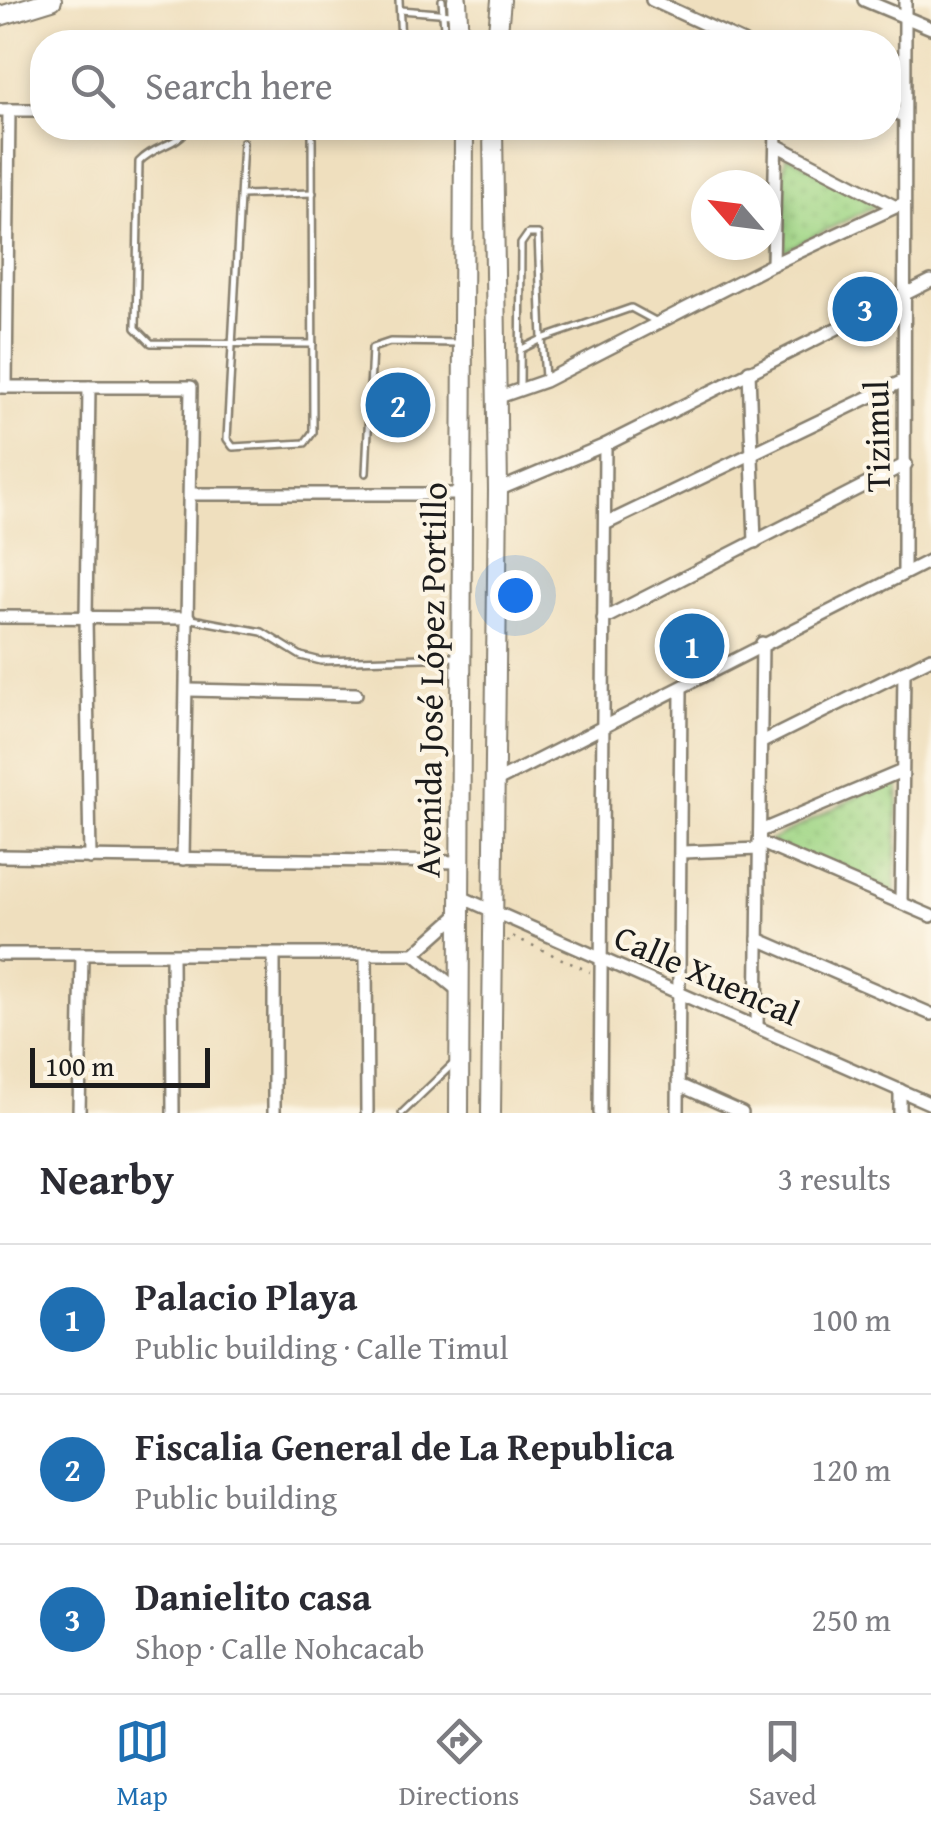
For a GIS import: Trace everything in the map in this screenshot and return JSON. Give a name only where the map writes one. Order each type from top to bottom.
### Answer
[{"type":"main road","points":[[0,16],[52,0]]},
{"type":"main road","points":[[498,30],[501,0]]},
{"type":"main road","name":"Avenida José López Portillo","points":[[460,1113],[464,140]]},
{"type":"main road","name":"Avenida José López Portillo","points":[[491,1113],[498,490],[493,140]]},
{"type":"street","points":[[652,0],[716,30]]},
{"type":"street","points":[[690,0],[690,18]]},
{"type":"street","points":[[864,0],[931,28]]},
{"type":"street","name":"Tizimul","points":[[904,0],[898,205],[905,294],[904,572]]},
{"type":"street","points":[[30,110],[4,110],[3,387],[191,388],[189,690],[183,859]]},
{"type":"street","points":[[773,264],[776,140]]},
{"type":"street","points":[[776,145],[898,205]]},
{"type":"street","points":[[496,398],[545,381],[898,205]]},
{"type":"street","points":[[498,490],[605,445],[931,281]]},
{"type":"street","points":[[750,371],[754,542]]},
{"type":"street","points":[[606,524],[903,382]]},
{"type":"street","points":[[90,387],[86,618],[90,858]]},
{"type":"street","points":[[600,1113],[605,445]]},
{"type":"street","points":[[603,619],[906,464]]},
{"type":"street","points":[[190,494],[465,494]]},
{"type":"street","points":[[495,782],[931,560]]},
{"type":"street","points":[[0,617],[190,618]]},
{"type":"street","points":[[757,1027],[762,643]]},
{"type":"street","points":[[762,742],[931,658]]},
{"type":"street","points":[[900,902],[904,671]]},
{"type":"street","points":[[189,690],[356,694]]},
{"type":"street","points":[[678,1113],[682,690]]},
{"type":"street","points":[[683,852],[759,841],[902,771]]},
{"type":"street","points":[[759,841],[931,916]]},
{"type":"street","points":[[0,856],[461,862]]},
{"type":"street","points":[[414,954],[461,905]]},
{"type":"street","name":"Calle Xuencal","points":[[461,905],[491,910],[931,1104]]},
{"type":"street","points":[[758,939],[931,1014]]},
{"type":"street","points":[[0,954],[414,954],[460,992]]},
{"type":"street","points":[[79,1113],[82,954]]},
{"type":"street","points":[[172,955],[173,1113]]},
{"type":"street","points":[[274,955],[274,1113]]},
{"type":"street","points":[[366,956],[367,1112]]},
{"type":"street","points":[[679,1085],[742,1113]]},
{"type":"street","points":[[900,1090],[900,1113]]},
{"type":"lane","points":[[399,0],[401,30]]},
{"type":"lane","points":[[442,0],[453,9]]},
{"type":"lane","points":[[400,10],[453,9]]},
{"type":"lane","points":[[174,140],[148,151],[139,162],[136,328],[151,344],[314,344]]},
{"type":"lane","points":[[243,142],[230,344],[227,439],[233,447],[306,443],[312,432],[312,140]]},
{"type":"lane","points":[[240,195],[313,193]]},
{"type":"lane","points":[[520,391],[521,244],[528,234],[538,234],[545,381]]},
{"type":"lane","points":[[522,349],[631,308],[657,322]]},
{"type":"lane","points":[[366,472],[372,348],[390,342],[466,342]]},
{"type":"lane","points":[[190,618],[262,632],[300,656],[322,661],[460,657]]},
{"type":"lane","points":[[402,1113],[460,1058]]},
{"type":"path","points":[[505,952],[510,934],[590,970],[590,988]]},
{"type":"green space","points":[[786,155],[881,203],[781,253]]},
{"type":"green space","points":[[899,775],[895,894],[768,842]]},
{"type":"place","name":"Danielito casa","points":[[865,309]]},
{"type":"place","name":"Fiscalia General de La Republica","points":[[398,405]]},
{"type":"place","name":"Palacio Playa","points":[[692,646]]}]
